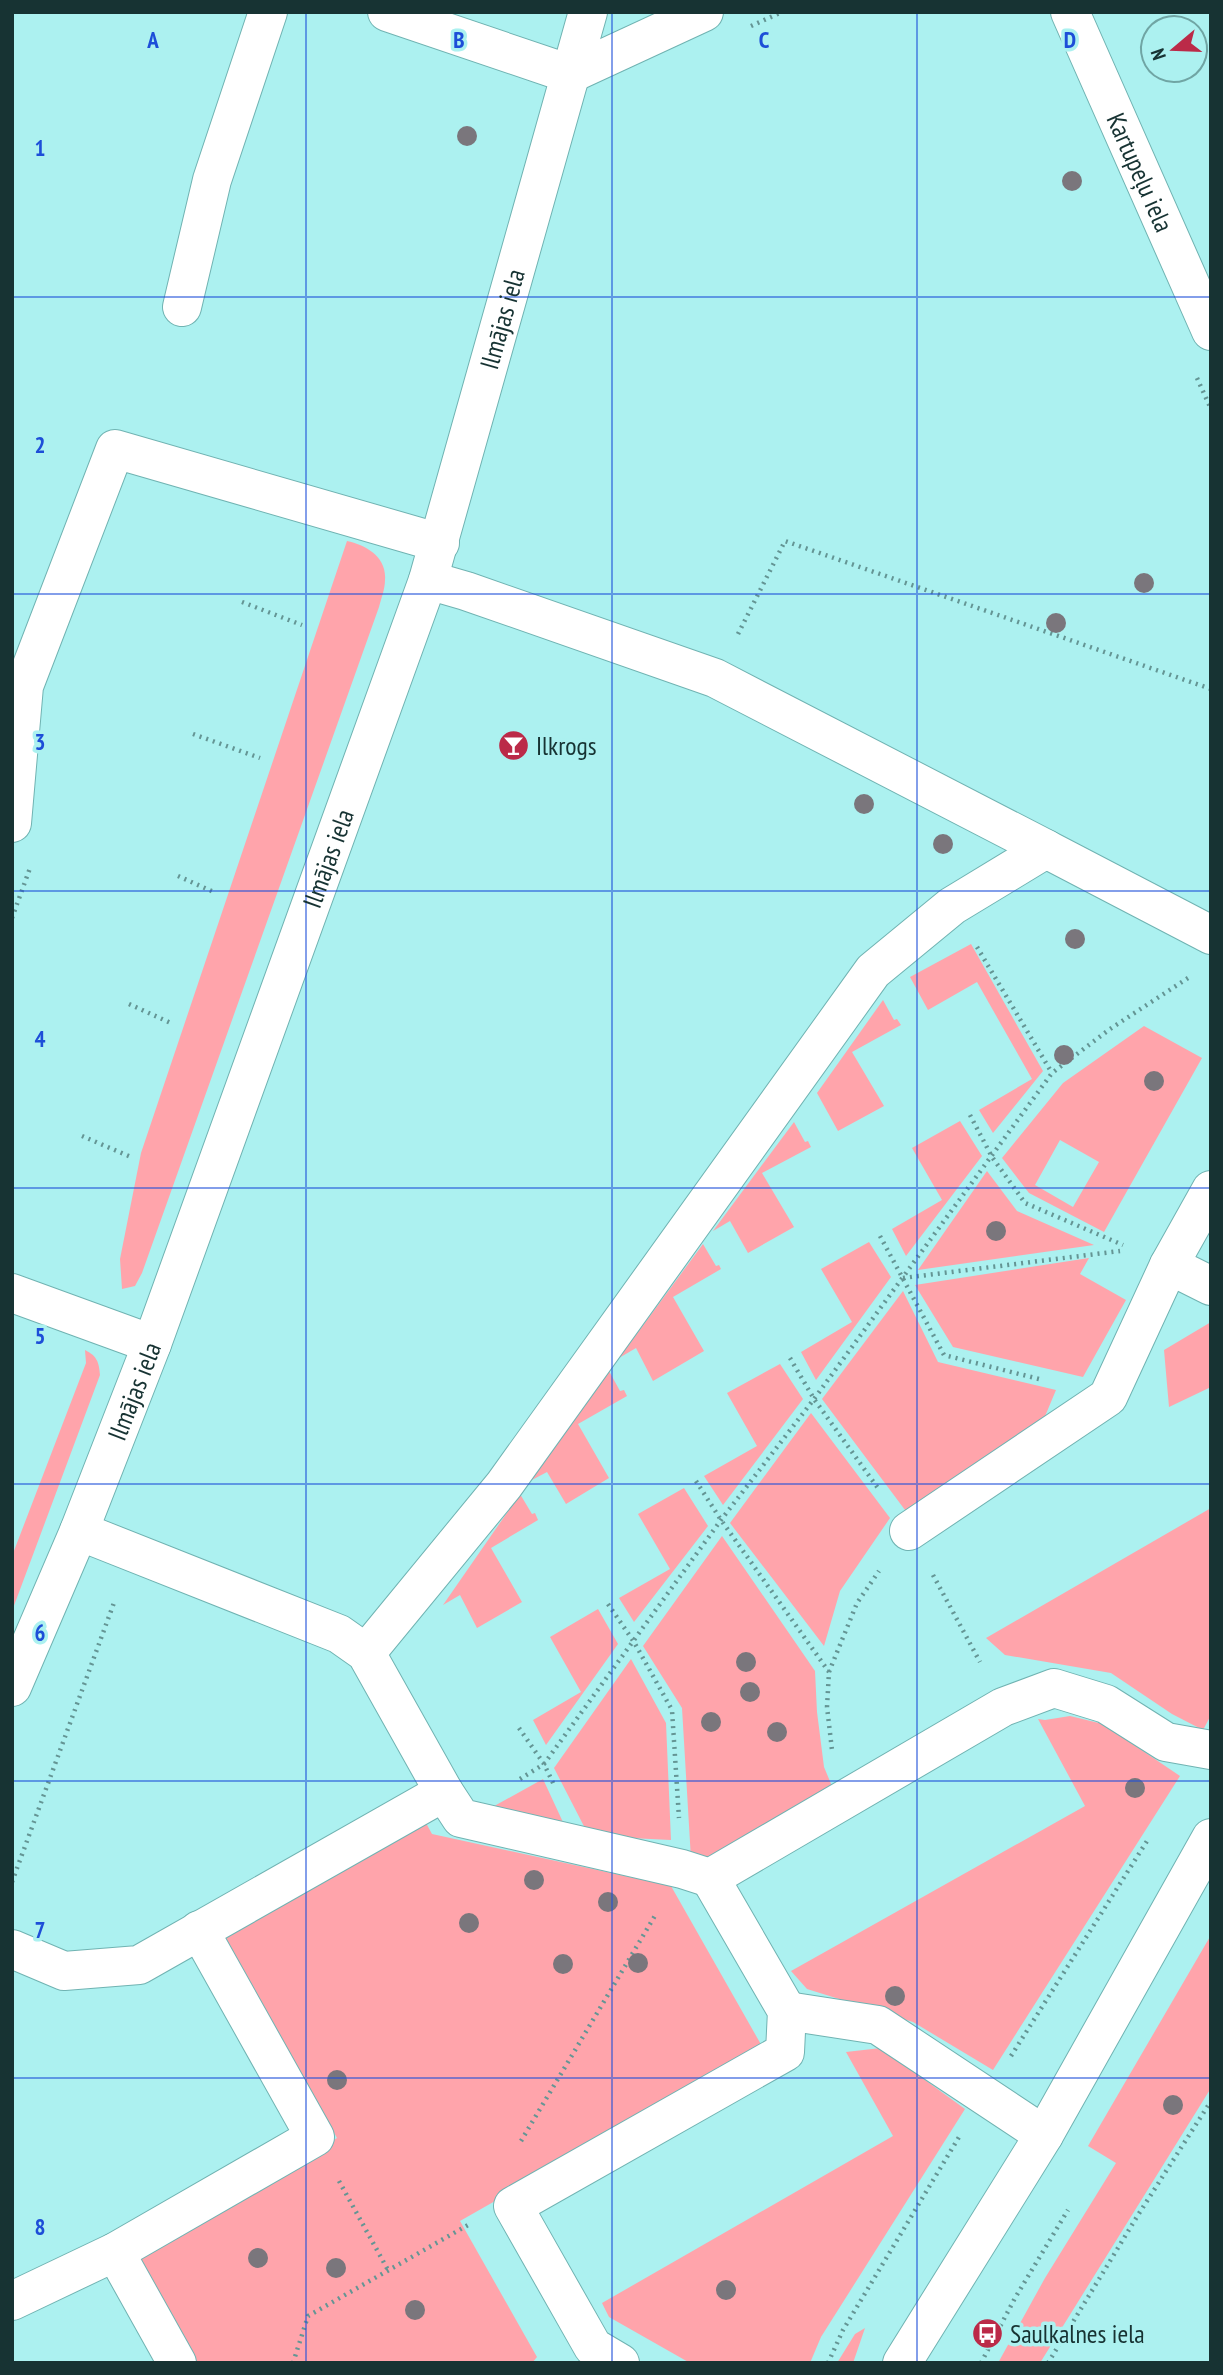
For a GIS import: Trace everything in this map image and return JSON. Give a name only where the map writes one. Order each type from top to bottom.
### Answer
[{"type":"street","points":[[182,307],[212,180],[268,12]]},
{"type":"street","points":[[387,12],[570,74],[704,12]]},
{"type":"street","name":"Ilmājas iela","points":[[12,1687],[79,1531],[152,1344],[428,580],[588,12]]},
{"type":"street","name":"Kartupeļu iela","points":[[1070,12],[1211,331]]},
{"type":"street","points":[[12,823],[24,686],[116,449],[440,543]]},
{"type":"street","points":[[428,580],[715,678],[1211,935]]},
{"type":"street","points":[[366,1653],[504,1485],[873,971],[953,906],[1046,849]]},
{"type":"street","points":[[909,1531],[1108,1397],[1169,1265],[1211,1190]]},
{"type":"street","points":[[1169,1265],[1211,1286]]},
{"type":"street","points":[[12,1293],[152,1344]]},
{"type":"street","points":[[79,1531],[339,1634],[366,1653],[452,1805]]},
{"type":"street","points":[[696,1874],[847,1797],[1003,1707],[1054,1688],[1107,1704],[1166,1742],[1211,1750]]},
{"type":"street","points":[[12,1949],[64,1971],[139,1965],[199,1930],[452,1805],[696,1874],[787,2011],[785,2052],[513,2206],[593,2358]]},
{"type":"street","points":[[902,2363],[1044,2135],[1211,1838]]},
{"type":"street","points":[[12,2301],[115,2252],[315,2137],[199,1930]]},
{"type":"street","points":[[787,2011],[878,2025],[1044,2135]]},
{"type":"street","points":[[115,2252],[177,2363]]},
{"type":"path","points":[[715,678],[785,541],[1211,690]]},
{"type":"path","points":[[242,602],[302,625]]},
{"type":"path","points":[[193,734],[260,758]]},
{"type":"path","points":[[178,876],[216,893]]},
{"type":"path","points":[[953,906],[1052,1073]]},
{"type":"path","points":[[452,1805],[544,1764],[1052,1073],[1188,977]]},
{"type":"path","points":[[130,1004],[173,1024]]},
{"type":"path","points":[[902,1278],[1132,1249],[1025,1203],[992,1157],[970,1115]]},
{"type":"path","points":[[82,1136],[131,1157]]},
{"type":"path","points":[[880,1236],[944,1355],[1108,1397]]},
{"type":"path","points":[[790,1358],[814,1399],[909,1531],[1003,1707]]},
{"type":"path","points":[[696,1481],[829,1672]]},
{"type":"path","points":[[847,1797],[834,1763],[827,1707],[829,1672],[857,1603],[909,1531]]},
{"type":"path","points":[[12,1882],[132,1552]]},
{"type":"path","points":[[516,2151],[696,1874],[672,1710],[634,1642],[608,1604]]},
{"type":"path","points":[[519,1728],[544,1764]]},
{"type":"path","points":[[828,2363],[843,2330],[985,2096],[1148,1841]]},
{"type":"path","points":[[1048,2363],[1211,2101]]},
{"type":"path","points":[[315,2137],[388,2270]]},
{"type":"path","points":[[981,2363],[1015,2298],[1068,2210]]},
{"type":"path","points":[[293,2363],[308,2316],[474,2221]]},
{"type":"shaded area","points":[[347,541],[374,553],[383,565],[385,583],[379,607],[142,1273],[135,1286],[122,1289],[120,1259],[141,1153]]},
{"type":"shaded area","points":[[971,944],[1043,1071],[993,1133],[979,1110],[1032,1079],[977,982],[928,1010],[910,977]]},
{"type":"shaded area","points":[[883,1000],[894,1020],[897,1019],[901,1025],[852,1052],[884,1106],[838,1131],[817,1093]]},
{"type":"shaded area","points":[[1144,1026],[1202,1058],[1104,1232],[1029,1193],[1002,1158],[1063,1083]],"holes":[[[1060,1140],[1099,1162],[1073,1207],[1035,1185]]]},
{"type":"shaded area","points":[[960,1121],[982,1156],[906,1256],[892,1229],[942,1200],[912,1148]]},
{"type":"shaded area","points":[[794,1122],[805,1142],[808,1141],[811,1147],[762,1173],[794,1227],[748,1253],[730,1221],[713,1231]]},
{"type":"shaded area","points":[[987,1171],[1017,1211],[1094,1245],[918,1270]]},
{"type":"shaded area","points":[[869,1242],[891,1277],[816,1380],[801,1352],[852,1322],[821,1269]]},
{"type":"shaded area","points":[[703,1244],[716,1266],[719,1265],[721,1269],[673,1297],[704,1351],[653,1381],[636,1348],[619,1358]]},
{"type":"shaded area","points":[[1089,1258],[1080,1274],[1126,1300],[1083,1377],[953,1347],[915,1285]]},
{"type":"shaded area","points":[[903,1291],[938,1362],[1056,1390],[1038,1433],[908,1514],[822,1399]]},
{"type":"shaded area","points":[[1211,1322],[1211,1387],[1169,1407],[1164,1350]]},
{"type":"shaded area","points":[[85,1350],[97,1360],[100,1375],[12,1611],[12,1556],[86,1363]]},
{"type":"shaded area","points":[[780,1364],[803,1399],[723,1505],[704,1476],[757,1446],[727,1393]]},
{"type":"shaded area","points":[[609,1371],[620,1391],[624,1390],[627,1396],[578,1424],[609,1478],[566,1504],[547,1472],[530,1481]]},
{"type":"shaded area","points":[[811,1413],[890,1518],[840,1591],[824,1646],[730,1523]]},
{"type":"shaded area","points":[[684,1488],[708,1526],[634,1622],[619,1598],[670,1569],[638,1514]]},
{"type":"shaded area","points":[[520,1494],[538,1520],[491,1548],[522,1602],[477,1628],[460,1595],[443,1605]]},
{"type":"shaded area","points":[[1211,1508],[1211,1715],[1203,1730],[1172,1714],[1111,1673],[1005,1655],[986,1638]]},
{"type":"shaded area","points":[[722,1536],[815,1671],[824,1767],[834,1791],[713,1868],[691,1859],[682,1708],[643,1646]]},
{"type":"shaded area","points":[[598,1609],[618,1644],[546,1745],[533,1720],[581,1692],[550,1637]]},
{"type":"shaded area","points":[[631,1659],[666,1723],[671,1840],[589,1836],[554,1768]]},
{"type":"shaded area","points":[[1070,1716],[1103,1724],[1180,1776],[993,2070],[913,2022],[807,1989],[791,1971],[1085,1806],[1038,1719]]},
{"type":"shaded area","points":[[543,1779],[568,1833],[487,1810]]},
{"type":"shaded area","points":[[420,1812],[432,1834],[671,1886],[763,2048],[460,2221],[537,2357],[532,2363],[194,2363],[137,2259],[337,2138],[222,1931]]},
{"type":"shaded area","points":[[1211,1935],[1211,2088],[1040,2363],[998,2363],[1045,2278],[1116,2163],[1088,2146]]},
{"type":"shaded area","points":[[881,2048],[965,2109],[821,2337],[810,2363],[690,2363],[609,2317],[602,2303],[893,2136],[846,2052]]},
{"type":"shaded area","points":[[865,2328],[853,2363],[837,2363],[855,2334]]},
{"type":"place","name":"Ilkrogs","points":[[513,745]]},
{"type":"place","name":"Saulkalnes iela","points":[[987,2333]]}]
